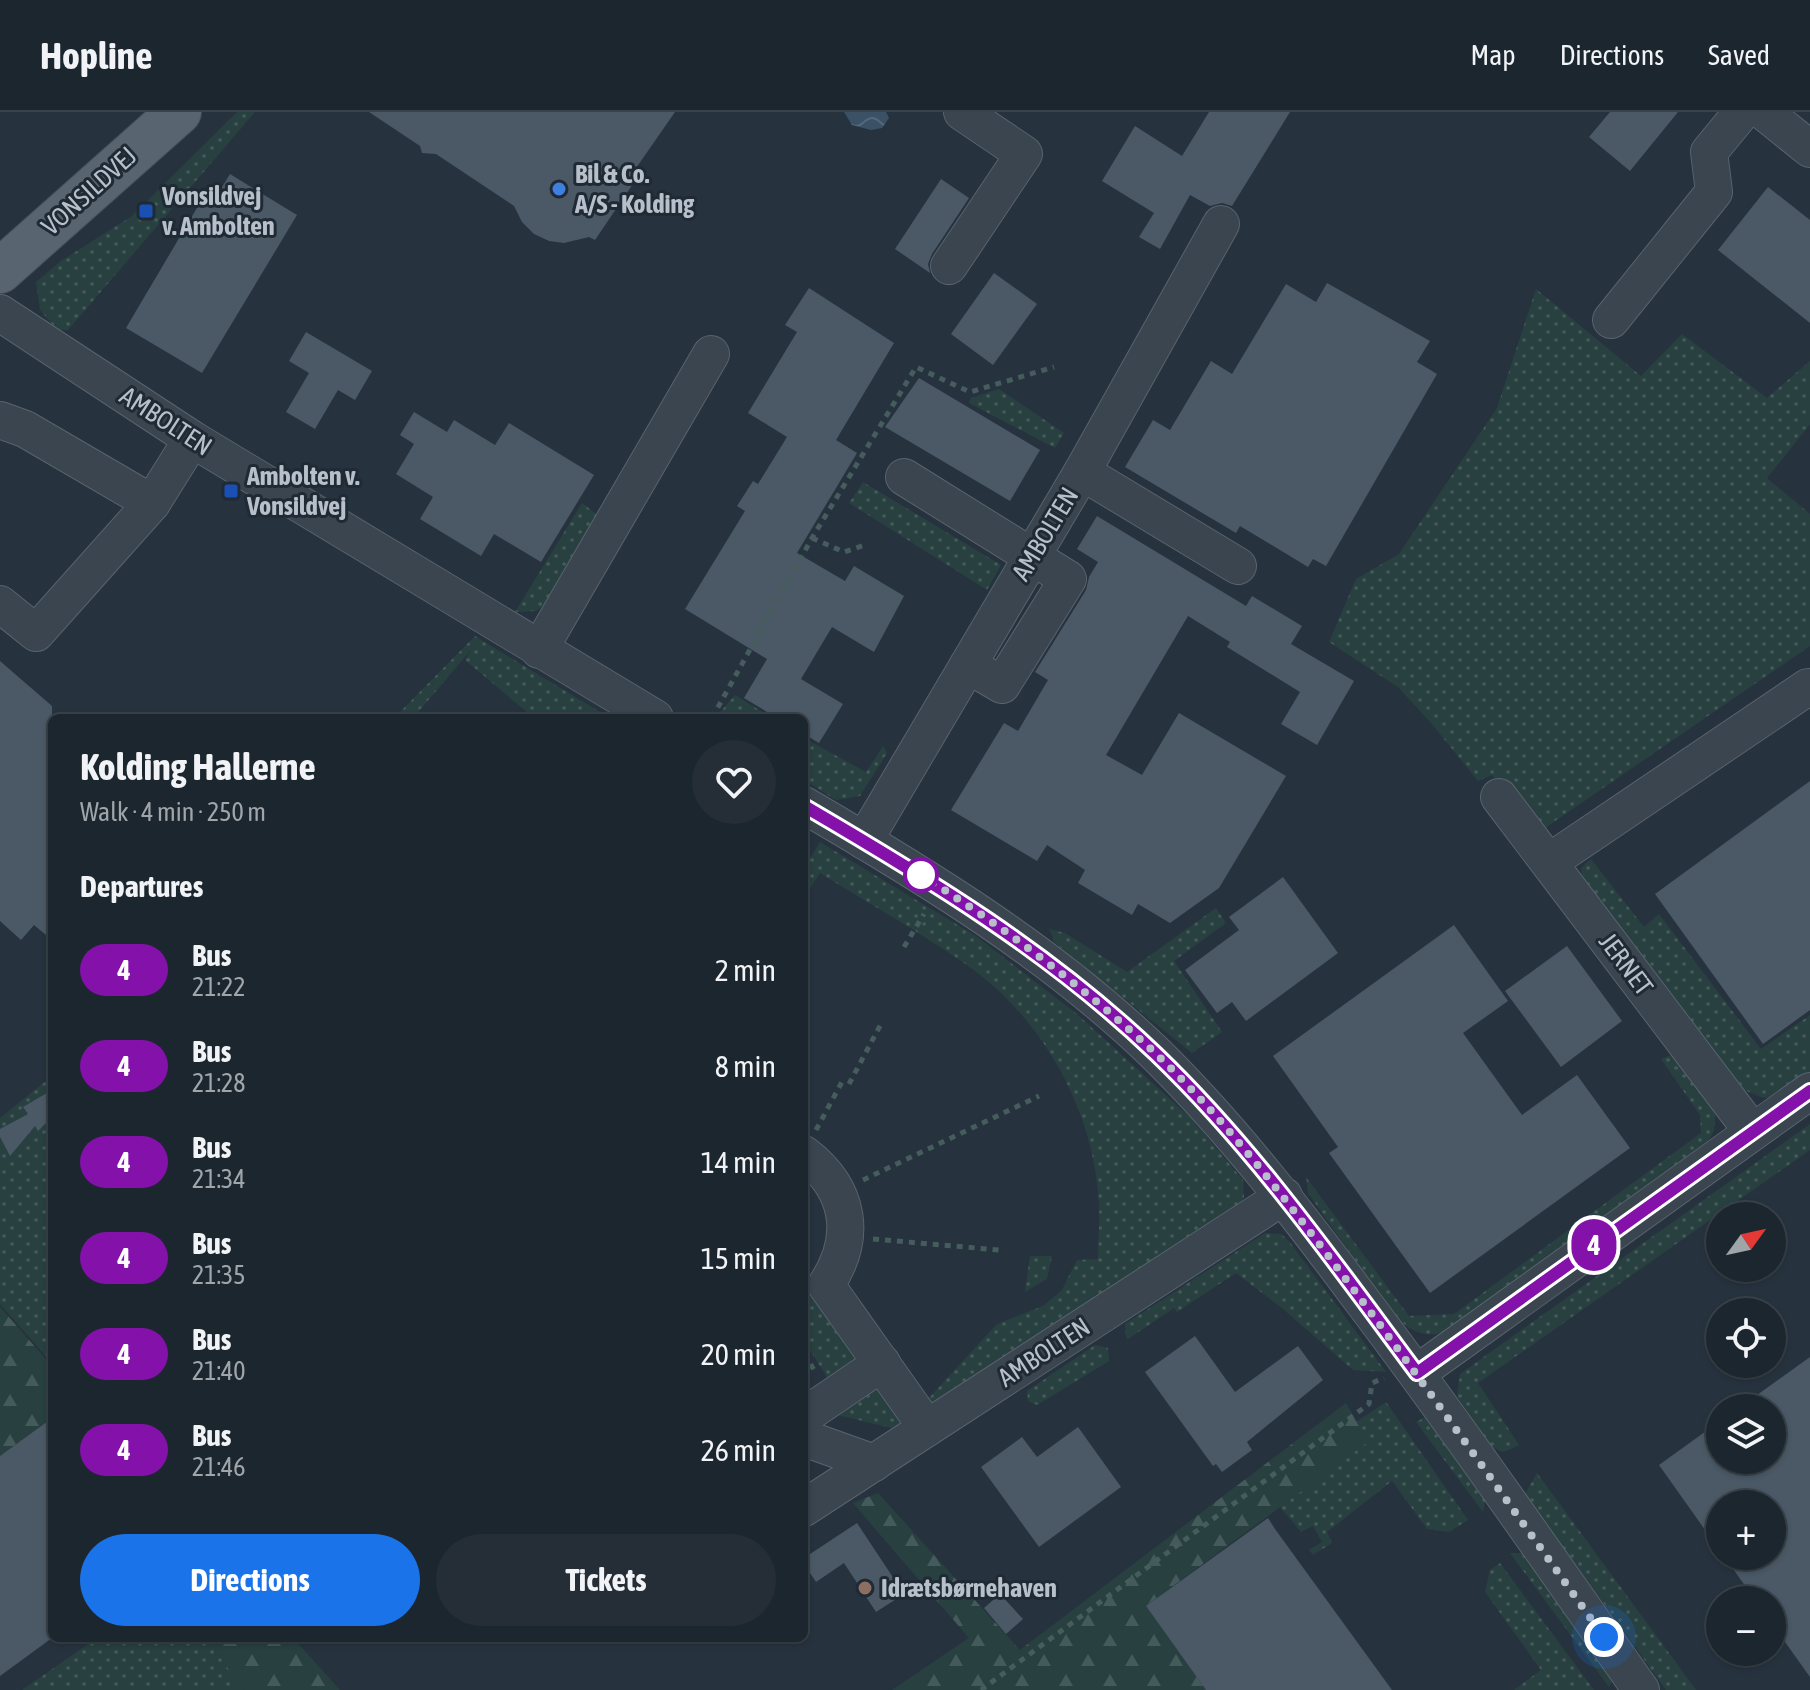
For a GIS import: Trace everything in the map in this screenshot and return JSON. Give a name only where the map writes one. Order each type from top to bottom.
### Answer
[{"type":"main road","name":"VONSILDVEJ","points":[[0,271],[179,112]]},
{"type":"street","points":[[949,266],[1024,154],[962,112]]},
{"type":"street","points":[[1611,320],[1714,192],[1709,152],[1742,112]]},
{"type":"street","points":[[1764,112],[1810,149]]},
{"type":"street","name":"AMBOLTEN","points":[[864,841],[1082,472],[1221,224]]},
{"type":"street","name":"AMBOLTEN","points":[[0,313],[192,439],[642,714]]},
{"type":"street","points":[[539,650],[711,354]]},
{"type":"street","points":[[0,420],[25,429],[152,503]]},
{"type":"street","points":[[0,604],[36,633],[152,503],[192,439]]},
{"type":"street","points":[[1082,472],[1238,566]]},
{"type":"street","points":[[904,477],[1031,558]]},
{"type":"street","points":[[1549,862],[1808,687],[1810,690]]},
{"type":"street","name":"JERNET","points":[[1499,797],[1752,1131]]},
{"type":"street","points":[[808,815],[864,841],[1021,941],[1090,995],[1156,1054],[1217,1117],[1284,1196],[1417,1373],[1641,1690]]},
{"type":"street","points":[[1417,1373],[1810,1091]]},
{"type":"street","points":[[808,1148],[838,1192],[843,1205],[846,1236],[836,1270],[826,1285],[927,1428]]},
{"type":"street","name":"AMBOLTEN","points":[[808,1505],[1284,1196]]},
{"type":"street","points":[[808,1413],[882,1363]]},
{"type":"street","points":[[808,1439],[874,1463]]},
{"type":"path","points":[[714,714],[812,538],[916,367],[970,392],[1054,367]]},
{"type":"path","points":[[812,538],[844,552],[865,545]]},
{"type":"path","points":[[904,947],[940,887]]},
{"type":"path","points":[[808,1145],[881,1024]]},
{"type":"path","points":[[838,1192],[1039,1096]]},
{"type":"path","points":[[808,1234],[999,1250]]},
{"type":"path","points":[[981,1690],[1369,1404],[1372,1383],[1417,1373]]},
{"type":"green space","points":[[237,112],[255,112],[68,330],[57,330],[40,310],[36,282],[61,261],[132,216]]},
{"type":"green space","points":[[1536,289],[1641,376],[1682,334],[1767,398],[1810,361],[1810,424],[1767,478],[1810,514],[1810,646],[1542,830],[1492,775],[1478,781],[1398,687],[1329,642],[1356,579],[1399,554],[1497,408]]},
{"type":"green space","points":[[999,389],[1064,433],[1055,448],[969,403],[971,398]]},
{"type":"green space","points":[[863,482],[1001,565],[987,590],[849,503]]},
{"type":"green space","points":[[582,503],[599,516],[552,600],[536,611],[515,612]]},
{"type":"green space","points":[[475,636],[603,714],[529,714],[465,660],[471,650],[416,714],[398,714]]},
{"type":"green space","points":[[735,695],[766,714],[718,714]]},
{"type":"green space","points":[[808,740],[866,772],[883,746],[887,753],[860,796],[836,800],[808,782]]},
{"type":"green space","points":[[820,842],[976,936],[1077,1014],[1192,1119],[1243,1180],[1244,1198],[1233,1213],[936,1406],[927,1400],[997,1324],[1043,1306],[1062,1290],[1077,1260],[1098,1259],[1099,1212],[1095,1170],[1087,1135],[1075,1101],[1040,1038],[992,985],[929,940],[820,873],[808,891],[808,862]]},
{"type":"green space","points":[[1591,859],[1644,927],[1659,914],[1761,1049],[1810,1015],[1810,1072],[1781,1094],[1764,1098],[1744,1090],[1583,887],[1581,868]]},
{"type":"green space","points":[[1216,908],[1226,923],[1174,961],[1222,1032],[1192,1053],[1055,943],[1049,929],[1065,933],[1127,972]]},
{"type":"green space","points":[[1671,1055],[1678,1058],[1716,1108],[1714,1130],[1704,1150],[1454,1331],[1422,1333],[1395,1317],[1308,1193],[1306,1177],[1409,1316],[1454,1314],[1701,1133],[1700,1115],[1661,1059]]},
{"type":"green space","points":[[48,1079],[48,1358],[0,1304],[0,1118]]},
{"type":"green space","points":[[1810,1124],[1810,1150],[1736,1202],[1706,1202],[1706,1223],[1478,1383],[1519,1445],[1504,1452],[1491,1447],[1457,1396],[1460,1374]]},
{"type":"green space","points":[[1265,1233],[1281,1234],[1289,1241],[1386,1372],[1353,1370],[1236,1273],[1177,1312],[1174,1308],[1128,1339],[1126,1337],[1125,1324]]},
{"type":"green space","points":[[1030,1256],[1052,1256],[1047,1279],[1025,1292]]},
{"type":"green space","points":[[808,1289],[862,1361],[830,1382],[808,1347]]},
{"type":"green space","points":[[0,1307],[48,1361],[48,1425],[46,1422],[0,1456]]},
{"type":"green space","points":[[1095,1345],[1108,1348],[1109,1361],[1037,1405],[1028,1401],[1027,1391]]},
{"type":"green space","points":[[881,1385],[902,1413],[903,1431],[834,1414]]},
{"type":"green space","points":[[1386,1402],[1468,1520],[1449,1532],[1427,1529],[1392,1481],[1327,1532],[1332,1543],[1313,1555],[1309,1550],[1322,1542],[1313,1526],[1301,1532],[1280,1507],[1367,1442],[1356,1422]]},
{"type":"green space","points":[[1346,1403],[1368,1442],[1146,1606],[1206,1690],[892,1690],[969,1638],[853,1503],[878,1493],[1020,1650]]},
{"type":"green space","points":[[1425,1417],[1486,1498],[1483,1512],[1416,1422]]},
{"type":"green space","points":[[1537,1473],[1696,1690],[1666,1690],[1525,1494]]},
{"type":"green space","points":[[1510,1553],[1524,1553],[1614,1677],[1609,1687]]},
{"type":"green space","points":[[1500,1563],[1594,1690],[1514,1690],[1541,1670],[1485,1592],[1490,1570]]},
{"type":"green space","points":[[91,1642],[209,1642],[244,1690],[22,1690]]},
{"type":"green space","points":[[209,1642],[297,1642],[340,1690],[244,1690]]},
{"type":"water","points":[[844,112],[886,112],[889,118],[882,128],[871,130],[852,125]]},
{"type":"building","name":"Bil & Co. A/S - Kolding","points":[[369,112],[675,112],[634,171],[639,175],[595,240],[589,237],[564,243],[534,234],[522,222],[514,206],[436,154],[422,153],[420,146]]},
{"type":"building","points":[[1209,112],[1290,112],[1232,206],[1222,203],[1210,206],[1190,195],[1160,249],[1139,237],[1154,213],[1102,181],[1135,126],[1182,156]]},
{"type":"building","points":[[1610,112],[1678,112],[1630,171],[1589,137]]},
{"type":"building","points":[[230,174],[297,215],[202,373],[126,328],[204,196],[213,202]]},
{"type":"building","points":[[941,179],[969,198],[932,254],[928,264],[930,273],[895,249]]},
{"type":"building","points":[[1768,187],[1810,220],[1810,323],[1718,250]]},
{"type":"building","points":[[994,273],[1037,304],[993,365],[951,334]]},
{"type":"building","points":[[1327,283],[1430,341],[1417,362],[1437,374],[1326,566],[1313,559],[1308,567],[1240,526],[1236,533],[1125,467],[1153,420],[1170,430],[1211,361],[1232,374],[1286,284],[1316,302]]},
{"type":"building","points":[[809,288],[894,343],[836,440],[857,453],[797,553],[845,581],[854,566],[904,596],[874,652],[832,627],[801,679],[843,704],[819,743],[808,736],[808,714],[770,714],[744,698],[767,659],[685,609],[745,511],[737,506],[753,481],[758,484],[787,437],[748,413],[797,332],[785,325]]},
{"type":"building","points":[[306,332],[372,371],[355,400],[338,390],[315,429],[286,412],[309,373],[289,361]]},
{"type":"building","points":[[919,378],[1040,450],[1010,501],[885,427]]},
{"type":"building","points":[[414,412],[447,432],[454,420],[495,445],[509,423],[594,475],[541,562],[494,534],[481,556],[420,519],[433,497],[396,474],[414,444],[400,435]]},
{"type":"building","points":[[1097,516],[1246,606],[1252,596],[1302,626],[1291,644],[1354,681],[1317,745],[1281,724],[1300,692],[1227,647],[1230,642],[1188,616],[1106,755],[1142,775],[1179,713],[1286,776],[1219,888],[1170,923],[1138,904],[1132,915],[1078,883],[1085,870],[1047,845],[1037,861],[951,810],[1004,723],[1018,731],[1048,680],[1035,672],[1086,590],[1098,562],[1077,549]]},
{"type":"building","points":[[0,661],[52,706],[52,714],[48,714],[48,937],[34,925],[21,940],[0,921]]},
{"type":"building","points":[[1810,781],[1810,1010],[1763,1044],[1655,894]]},
{"type":"building","points":[[1283,877],[1338,953],[1246,1021],[1232,1002],[1217,1013],[1185,970],[1239,930],[1229,917]]},
{"type":"building","points":[[1454,925],[1508,1001],[1463,1033],[1522,1115],[1577,1075],[1630,1148],[1430,1293],[1329,1153],[1338,1147],[1273,1056]]},
{"type":"building","points":[[1567,946],[1622,1021],[1561,1067],[1505,991]]},
{"type":"building","points":[[48,1092],[48,1121],[38,1131],[35,1126],[10,1156],[0,1137],[0,1129],[28,1114],[23,1107]]},
{"type":"building","points":[[1195,1336],[1235,1392],[1298,1346],[1323,1380],[1247,1442],[1252,1450],[1222,1472],[1216,1464],[1213,1466],[1145,1372]]},
{"type":"building","points":[[1810,1357],[1810,1677],[1786,1644],[1786,1586],[1745,1586],[1734,1570],[1786,1570],[1786,1490],[1706,1490],[1706,1531],[1659,1465],[1706,1431],[1706,1474],[1786,1474],[1786,1394],[1758,1394],[1781,1378],[1786,1378],[1786,1374]]},
{"type":"building","points":[[48,1421],[48,1641],[0,1676],[0,1456]]},
{"type":"building","points":[[1078,1427],[1121,1487],[1039,1547],[981,1467],[1022,1437],[1037,1457]]},
{"type":"building","points":[[1268,1518],[1392,1690],[1206,1690],[1146,1606]]},
{"type":"building","points":[[857,1523],[904,1594],[876,1612],[844,1563],[816,1582],[808,1570],[808,1555]]},
{"type":"building","points":[[1000,1594],[1023,1619],[1006,1634],[984,1608]]},
{"type":"bus line","name":"4","points":[[808,808],[940,887],[1021,941],[1090,995],[1156,1054],[1217,1117],[1284,1196],[1417,1373],[1810,1091]]},
{"type":"place","name":"Bil & Co. A/S - Kolding","points":[[559,189]]},
{"type":"place","name":"Vonsildvej v. Ambolten","points":[[146,211]]},
{"type":"place","name":"Ambolten v. Vonsildvej","points":[[231,491]]},
{"type":"place","name":"Idrætsbørnehaven","points":[[865,1588]]},
{"type":"route","points":[[921,875],[1021,941],[1090,995],[1156,1054],[1217,1117],[1284,1196],[1417,1373],[1604,1637]]}]
